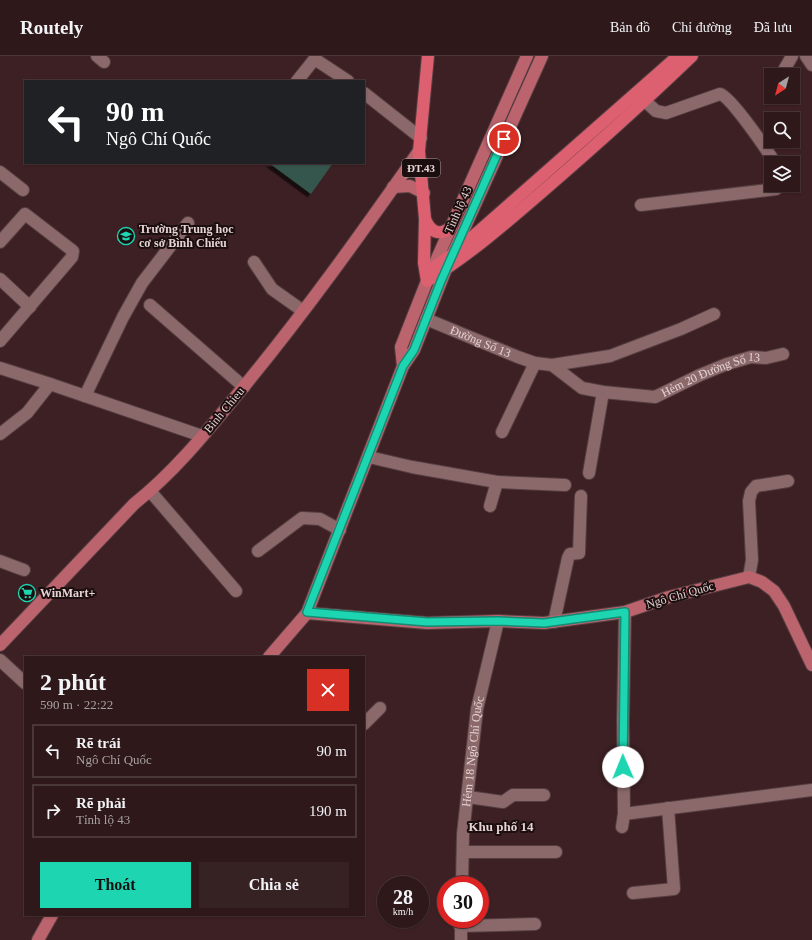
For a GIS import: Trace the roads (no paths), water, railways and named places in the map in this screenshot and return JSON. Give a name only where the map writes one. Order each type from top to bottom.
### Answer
[{"type":"highway","name":"ĐT.43","points":[[427,281],[424,263],[424,193],[419,151],[428,56]]},
{"type":"highway","points":[[433,268],[452,255],[678,56]]},
{"type":"highway","points":[[427,281],[474,250],[520,211],[645,101],[692,56]]},
{"type":"highway","points":[[425,219],[432,230],[438,232],[442,233],[451,227]]},
{"type":"main road","name":"Tỉnh lộ 43","points":[[403,366],[401,347],[427,281],[527,56]]},
{"type":"main road","name":"Tỉnh lộ 43","points":[[270,656],[298,625],[307,612],[369,457],[403,366],[414,350],[452,255],[542,56]]},
{"type":"main road","name":"Binh Chieu","points":[[0,645],[129,509],[150,491],[202,436],[244,386],[303,310],[419,151]]},
{"type":"main road","points":[[393,187],[410,186],[424,193]]},
{"type":"main road","points":[[749,577],[762,582],[774,591],[784,606],[812,665]]},
{"type":"main road","name":"Ngô Chí Quốc","points":[[307,612],[427,622],[554,622],[625,612],[669,597],[749,577]]},
{"type":"main road","points":[[38,940],[51,916]]},
{"type":"street","points":[[785,68],[792,56]]},
{"type":"street","points":[[806,56],[812,65]]},
{"type":"street","points":[[298,80],[313,61],[316,60],[346,80]]},
{"type":"street","points":[[365,94],[421,138]]},
{"type":"street","points":[[645,101],[656,111],[666,113],[720,94],[724,95],[733,104],[770,156]]},
{"type":"street","points":[[0,172],[23,190]]},
{"type":"street","points":[[641,205],[764,190]]},
{"type":"street","points":[[0,242],[25,214],[73,251],[72,257],[0,341]]},
{"type":"street","points":[[85,396],[123,317],[142,283],[188,223]]},
{"type":"street","points":[[254,262],[272,289],[303,310]]},
{"type":"street","points":[[0,279],[30,307]]},
{"type":"street","points":[[150,304],[244,386]]},
{"type":"street","name":"Đường Số 13","points":[[426,320],[535,363],[552,365],[610,356],[681,329],[714,314]]},
{"type":"street","name":"Hẻm 20 Đường Số 13","points":[[552,365],[582,388],[603,392],[655,396],[727,364],[751,357],[766,358],[783,354]]},
{"type":"street","points":[[502,432],[535,363]]},
{"type":"street","points":[[0,368],[202,436]]},
{"type":"street","points":[[0,434],[26,414],[50,384]]},
{"type":"street","points":[[589,473],[603,392]]},
{"type":"street","points":[[369,457],[420,469],[497,482],[564,484]]},
{"type":"street","points":[[749,577],[752,560],[749,506],[751,492],[756,486],[788,481]]},
{"type":"street","points":[[490,506],[497,482]]},
{"type":"street","points":[[150,491],[236,591]]},
{"type":"street","points":[[554,622],[569,556],[579,553],[581,496]]},
{"type":"street","points":[[258,551],[302,518],[320,519],[340,530]]},
{"type":"street","points":[[0,561],[24,570]]},
{"type":"street","points":[[622,828],[624,814],[623,721],[625,612]]},
{"type":"street","name":"Hẻm 18 Ngô Chí Quốc","points":[[463,876],[463,834],[477,710],[498,621]]},
{"type":"street","points":[[0,660],[24,682]]},
{"type":"street","points":[[365,723],[380,708]]},
{"type":"street","points":[[624,814],[812,790]]},
{"type":"street","points":[[468,797],[503,802],[513,795],[544,795]]},
{"type":"street","points":[[633,893],[674,889],[668,808]]},
{"type":"street","points":[[464,852],[556,852]]},
{"type":"street","points":[[489,923],[535,924]]},
{"type":"street","points":[[461,928],[461,940]]},
{"type":"place","name":"Trường Trung học cơ sở Bình Chiểu","points":[[126,236]]},
{"type":"place","name":"WinMart+","points":[[27,593]]},
{"type":"district","name":"Khu phố 14","points":[[501,826]]}]
